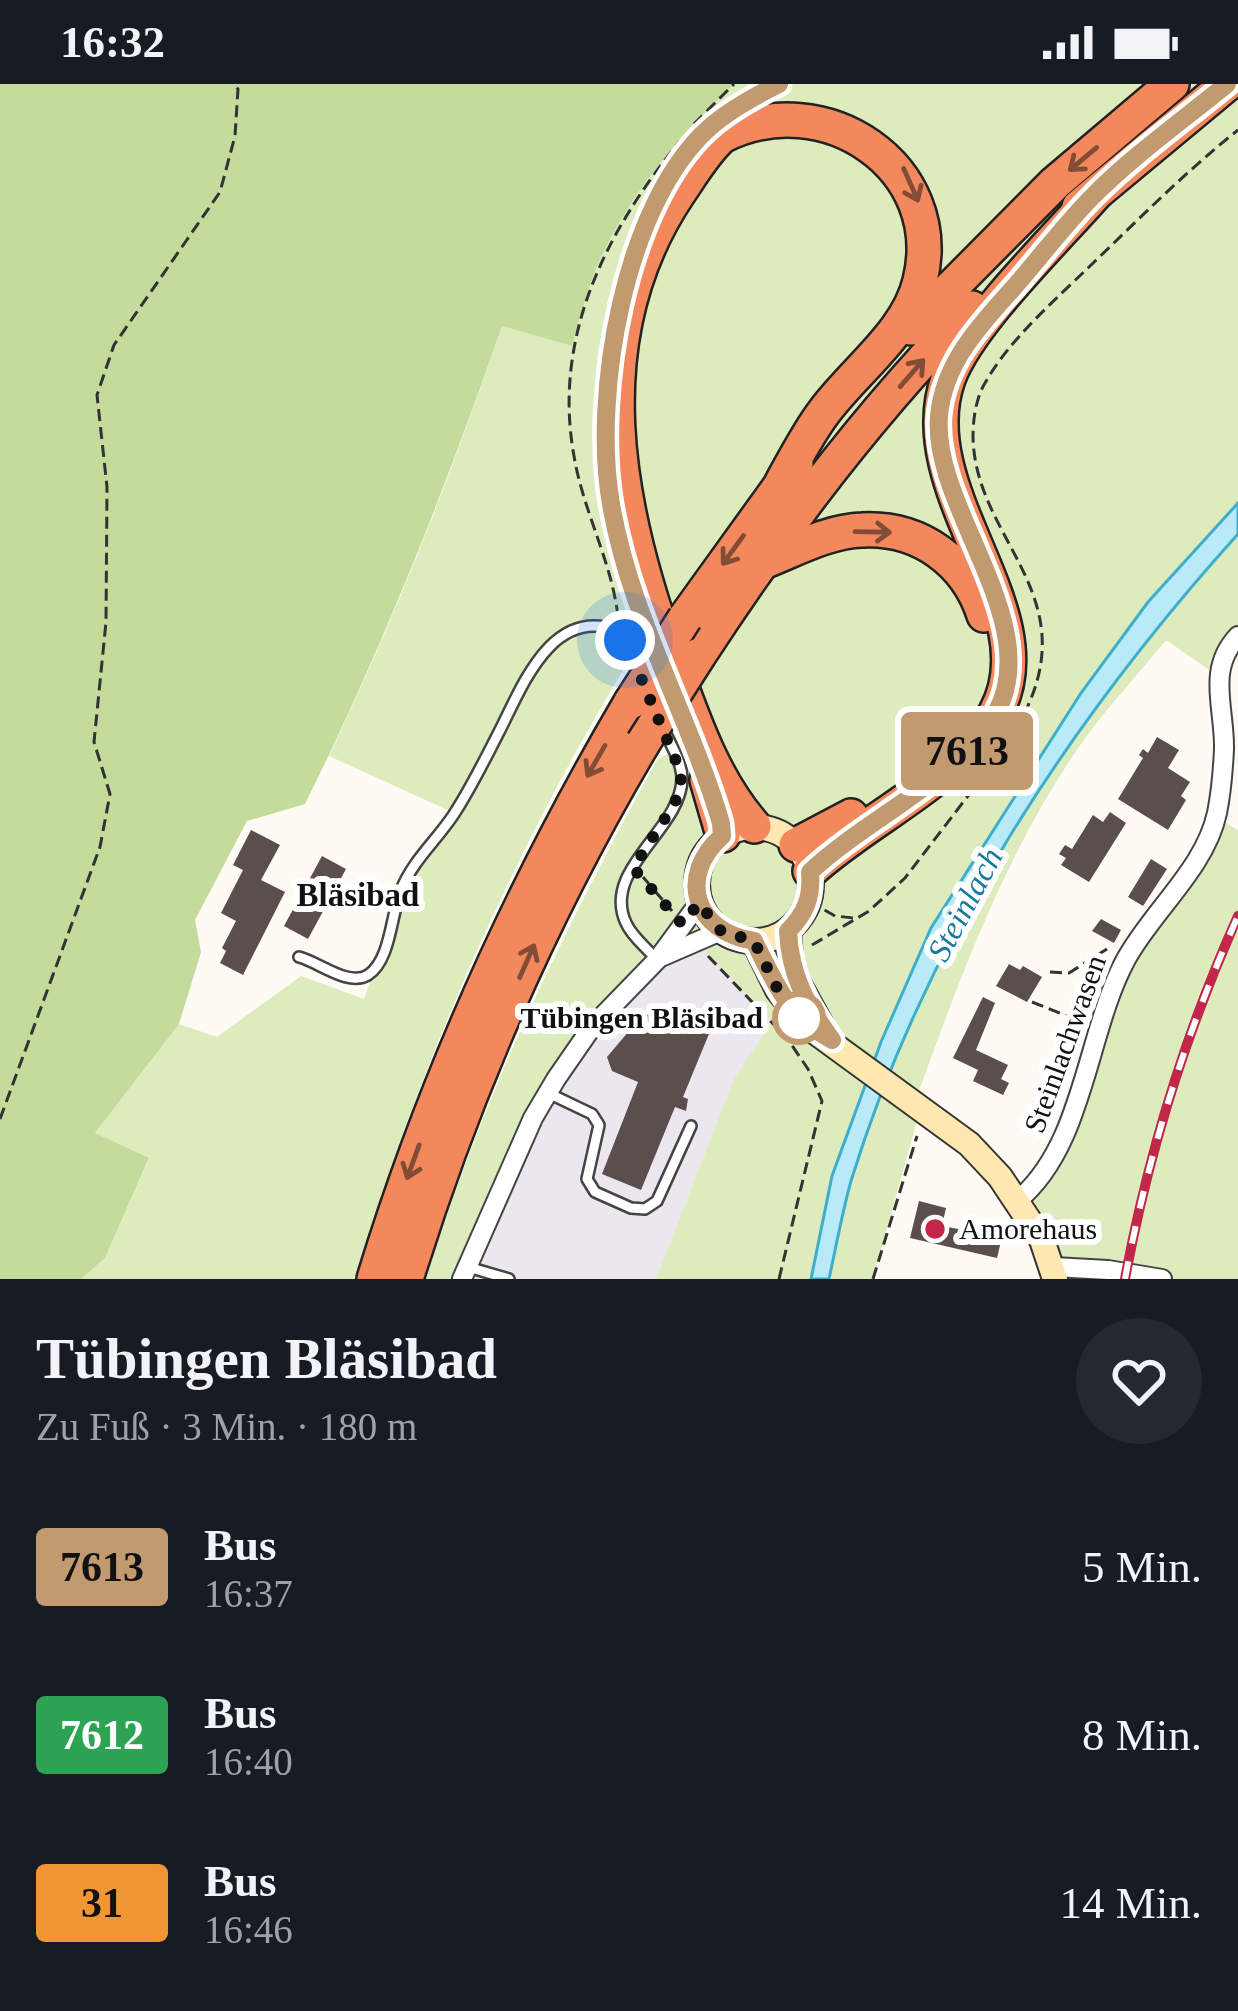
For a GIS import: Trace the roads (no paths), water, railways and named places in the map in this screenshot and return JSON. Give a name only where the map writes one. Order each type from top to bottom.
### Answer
[{"type":"highway","points":[[406,1279],[444,1164],[521,975],[685,618],[782,482],[928,308],[1055,183],[1172,84]]},
{"type":"highway","points":[[374,1279],[477,999],[555,836],[645,713],[699,655],[761,563],[860,433],[952,328],[1022,256],[1227,84]]},
{"type":"highway","points":[[738,831],[710,787],[635,597],[610,502],[606,404],[617,316],[638,246],[664,190],[685,155],[710,128],[766,90]]},
{"type":"highway","points":[[738,831],[644,583],[622,494],[615,410],[637,277],[663,216],[722,136],[762,112],[802,106],[841,116],[879,138],[905,170],[919,204],[925,245],[920,285],[901,322],[822,414],[782,482]]},
{"type":"highway","points":[[805,872],[952,766],[998,709],[1007,673],[1004,629],[989,571],[952,494],[939,416],[948,379],[965,343],[1096,193]]},
{"type":"highway","points":[[761,563],[835,535],[893,532],[922,541],[950,560],[975,586],[991,634],[993,672],[985,701],[965,734],[935,762],[830,830],[805,872]]},
{"type":"street","name":"Steinlachwasen","points":[[1017,1201],[1053,1162],[1124,962],[1201,850],[1216,817],[1224,748],[1218,676],[1221,658],[1238,636]]},
{"type":"street","points":[[738,831],[777,831],[805,872],[801,918],[788,931],[754,941],[721,931],[699,903],[699,865],[708,848],[738,831]]},
{"type":"street","points":[[465,1273],[524,1136],[548,1093],[592,1027],[657,960],[699,903]]},
{"type":"street","points":[[657,960],[721,931]]},
{"type":"street","points":[[788,931],[789,959],[801,994],[840,1047]]},
{"type":"street","points":[[754,941],[791,1009],[806,1025],[918,1112],[969,1144],[1017,1201],[1054,1273],[1108,1270],[1162,1279]]},
{"type":"lane","points":[[299,957],[346,978],[365,977],[377,966],[408,876],[454,813],[521,686],[550,645],[579,626],[619,631],[645,713],[680,767],[681,784],[668,816],[623,890],[624,920],[657,960]]},
{"type":"lane","points":[[548,1093],[592,1114],[598,1125],[587,1179],[596,1192],[631,1208],[645,1209],[657,1201],[691,1126]]},
{"type":"lane","points":[[465,1273],[509,1279]]},
{"type":"water","name":"Steinlach","points":[[1238,503],[1238,534],[1117,679],[1010,836],[962,919],[882,1092],[851,1181],[829,1279],[811,1279],[832,1176],[881,1042],[931,928],[1081,693],[1148,602]]},
{"type":"railway","points":[[1125,1279],[1171,1094],[1238,916]]},
{"type":"place","name":"Tübingen Bläsibad","points":[[799,1018]]},
{"type":"place","name":"Amorehaus","points":[[935,1229]]},
{"type":"district","name":"Bläsibad","points":[[358,894]]}]
